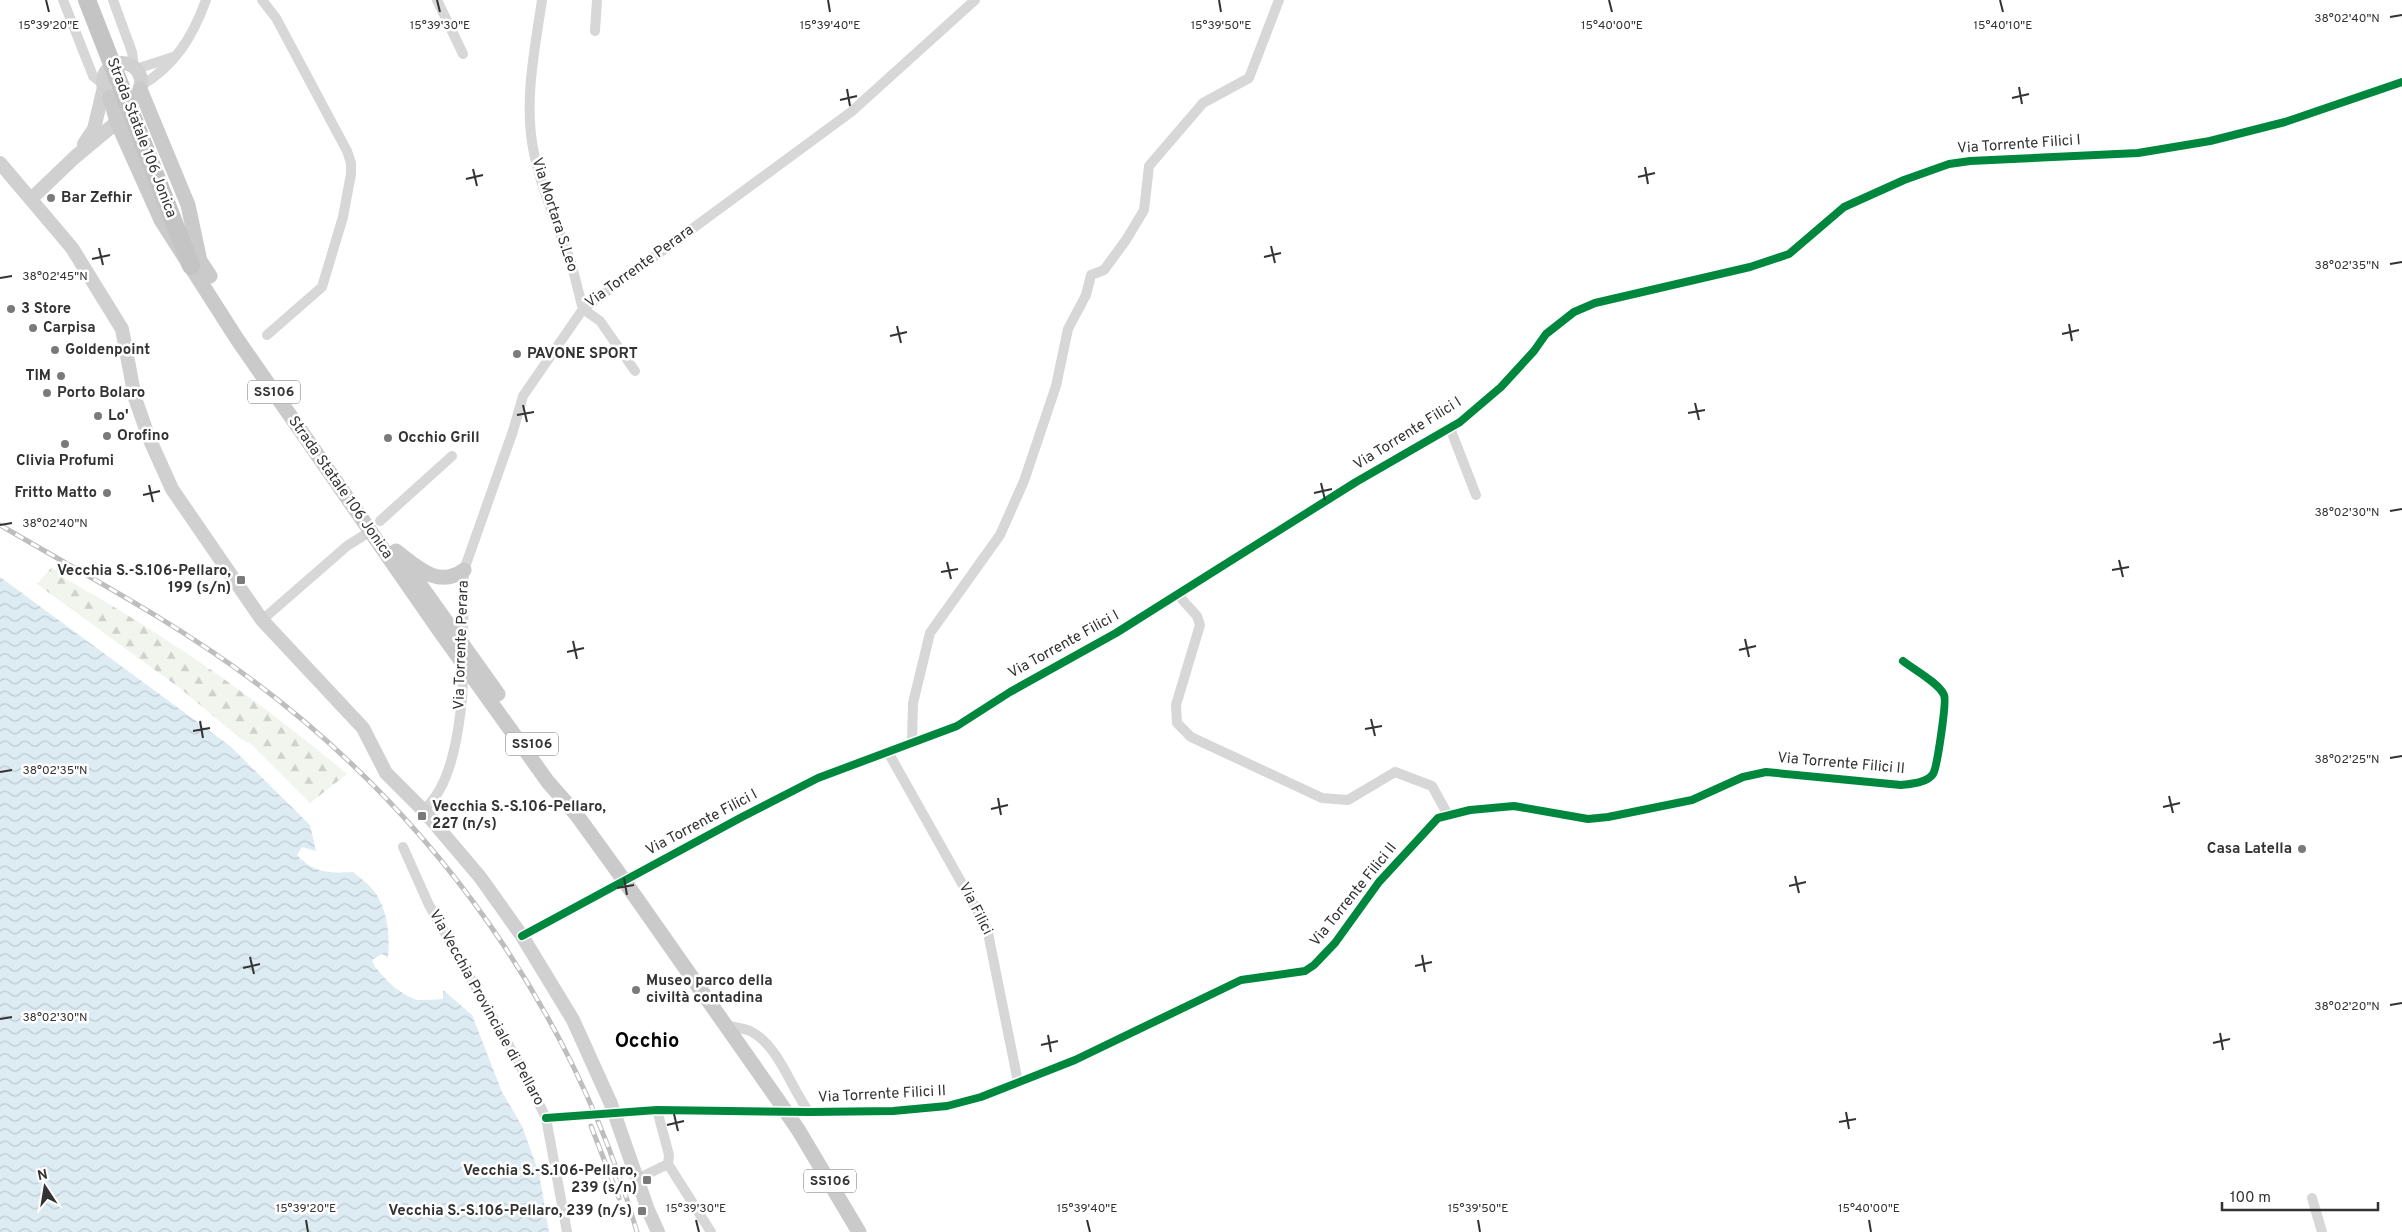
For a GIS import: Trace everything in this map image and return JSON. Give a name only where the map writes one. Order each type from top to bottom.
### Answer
[{"type":"highway","name":"Strada Statale 106 Jonica","points":[[88,0],[112,48]]},
{"type":"highway","name":"Strada Statale 106 Jonica","points":[[98,0],[112,48],[139,120],[182,223],[195,263]]},
{"type":"main road","points":[[140,88],[188,205],[195,263]]},
{"type":"main road","points":[[106,89],[117,122],[161,220],[195,263]]},
{"type":"main road","name":"Strada Statale 106 Jonica","points":[[195,263],[246,334],[363,513],[377,538],[482,679],[548,782],[576,814],[725,1025],[742,1037],[778,1100],[799,1131],[859,1232]]},
{"type":"main road","name":"Strada Statale 106 Jonica","points":[[377,538],[396,551],[443,626]]},
{"type":"main road","points":[[396,551],[431,575],[443,578],[459,574]]},
{"type":"street","points":[[64,0],[93,76],[106,89],[126,101]]},
{"type":"street","points":[[113,0],[132,52],[135,68],[141,77],[140,88]]},
{"type":"street","points":[[31,199],[75,157],[117,122],[126,101],[133,98],[140,88],[154,78],[178,55],[191,38],[206,0]]},
{"type":"street","points":[[262,0],[276,18],[347,151],[351,163],[343,217],[322,288],[268,335]]},
{"type":"street","points":[[437,0],[464,54]]},
{"type":"street","name":"Via Mortara S.Leo","points":[[542,0],[532,75],[530,116],[533,147],[554,219],[570,259],[582,309]]},
{"type":"street","points":[[595,31],[597,0]]},
{"type":"street","name":"Via Torrente Perara","points":[[424,811],[441,788],[457,732],[463,679],[459,574],[513,431],[523,396],[582,309],[851,112],[975,0]]},
{"type":"street","points":[[912,744],[913,703],[930,633],[1000,535],[1024,481],[1056,386],[1068,329],[1086,295],[1091,275],[1104,270],[1126,240],[1144,210],[1149,166],[1202,103],[1249,78],[1279,0]]},
{"type":"street","points":[[75,157],[94,129],[106,89],[106,71],[113,65],[126,63],[135,68],[178,55]]},
{"type":"street","name":"Via Torrente Filici I","points":[[522,936],[818,778],[957,726],[1010,692],[1116,633],[1356,482],[1460,422],[1501,387],[1534,351],[1546,334],[1574,312],[1595,303],[1750,268],[1789,254],[1844,207],[1904,180],[1950,164],[1970,161],[2138,153],[2210,141],[2285,122],[2402,82]]},
{"type":"street","points":[[0,163],[72,248],[122,329],[135,398],[149,438],[172,489],[262,620],[363,728],[386,773],[424,811],[480,877],[522,936],[574,1020],[611,1104],[648,1210],[658,1232]]},
{"type":"street","points":[[582,309],[600,321],[636,371]]},
{"type":"street","points":[[1450,428],[1476,495]]},
{"type":"street","points":[[380,521],[452,456]]},
{"type":"street","points":[[262,620],[347,546],[358,541],[377,538]]},
{"type":"street","points":[[1178,595],[1197,616],[1200,625],[1176,705],[1177,723],[1191,737],[1322,798],[1348,800],[1395,772],[1432,786],[1448,815]]},
{"type":"street","name":"Via Torrente Filici II","points":[[546,1118],[657,1110],[892,1111],[947,1106],[981,1097],[1075,1060],[1241,980],[1305,971],[1314,965],[1335,943],[1379,882],[1438,818],[1470,810],[1514,806],[1588,819],[1608,817],[1692,800],[1743,777],[1766,772],[1901,785],[1917,784],[1932,776],[1937,766],[1940,734],[1946,707],[1945,696],[1939,688],[1903,661]]},
{"type":"street","name":"Via Filici","points":[[888,752],[987,928],[992,944],[1018,1082]]},
{"type":"street","name":"Via Vecchia Provinciale di Pellaro","points":[[403,847],[429,905],[520,1065],[546,1118],[568,1232]]},
{"type":"street","points":[[742,1037],[752,1032],[778,1056],[792,1085],[809,1112]]},
{"type":"street","points":[[657,1110],[668,1155],[668,1164],[711,1232]]},
{"type":"street","points":[[637,1179],[668,1164]]},
{"type":"street","points":[[2312,1198],[2322,1232]]},
{"type":"green space","points":[[52,567],[64,578],[139,622],[210,669],[313,746],[347,774],[310,803],[251,744],[241,739],[181,689],[37,584]]},
{"type":"water","points":[[0,577],[230,746],[310,825],[316,851],[302,847],[297,855],[304,861],[310,866],[323,871],[353,872],[372,888],[379,898],[385,914],[389,940],[388,958],[382,954],[373,960],[375,966],[385,978],[406,995],[419,1000],[443,999],[443,990],[472,1015],[502,1092],[522,1126],[539,1173],[549,1232],[0,1232]]},
{"type":"pier","points":[[382,954],[390,960],[382,957],[375,961],[377,966],[397,986],[418,997],[440,997],[441,989],[443,990],[443,999],[417,1000],[395,988],[375,967],[372,960]]},
{"type":"railway","points":[[0,525],[160,618],[222,658],[319,734],[381,793],[438,857],[489,924],[536,996],[576,1072],[610,1150],[637,1232]]},
{"type":"railway","points":[[591,1126],[619,1198]]},
{"type":"cycle path","points":[[522,936],[818,778],[957,726],[1010,692],[1116,633],[1356,482],[1460,422],[1501,387],[1534,351],[1546,334],[1574,312],[1595,303],[1750,267],[1789,254],[1844,207],[1904,180],[1949,164],[1970,161],[2138,153],[2210,141],[2285,122],[2402,82]]},
{"type":"cycle path","points":[[546,1118],[657,1110],[893,1111],[947,1106],[981,1097],[1075,1060],[1241,980],[1305,971],[1314,965],[1335,943],[1379,882],[1438,818],[1470,810],[1514,806],[1588,819],[1608,817],[1692,800],[1743,777],[1766,772],[1901,785],[1923,781],[1930,777],[1935,769],[1945,700],[1944,695],[1937,686],[1903,661]]},
{"type":"place","name":"Bar Zefhir","points":[[51,198]]},
{"type":"place","name":"3 Store","points":[[11,309]]},
{"type":"place","name":"Carpisa","points":[[33,328]]},
{"type":"place","name":"Goldenpoint","points":[[55,350]]},
{"type":"place","name":"PAVONE SPORT","points":[[517,354]]},
{"type":"place","name":"TIM","points":[[61,376]]},
{"type":"place","name":"Porto Bolaro","points":[[47,393]]},
{"type":"place","name":"Lo'","points":[[98,416]]},
{"type":"place","name":"Orofino","points":[[107,436]]},
{"type":"place","name":"Occhio Grill","points":[[388,438]]},
{"type":"place","name":"Clivia Profumi","points":[[65,444]]},
{"type":"place","name":"Fritto Matto","points":[[107,493]]},
{"type":"place","name":"Vecchia S.-S.106-Pellaro, 199 (s/n)","points":[[241,580]]},
{"type":"place","name":"Vecchia S.-S.106-Pellaro, 227 (n/s)","points":[[422,816]]},
{"type":"place","name":"Casa Latella","points":[[2302,849]]},
{"type":"place","name":"Museo parco della civiltà contadina","points":[[636,990]]},
{"type":"place","name":"Vecchia S.-S.106-Pellaro, 239 (s/n)","points":[[647,1180]]},
{"type":"place","name":"Vecchia S.-S.106-Pellaro, 239 (n/s)","points":[[642,1211]]},
{"type":"district","name":"Occhio","points":[[647,1042]]}]
